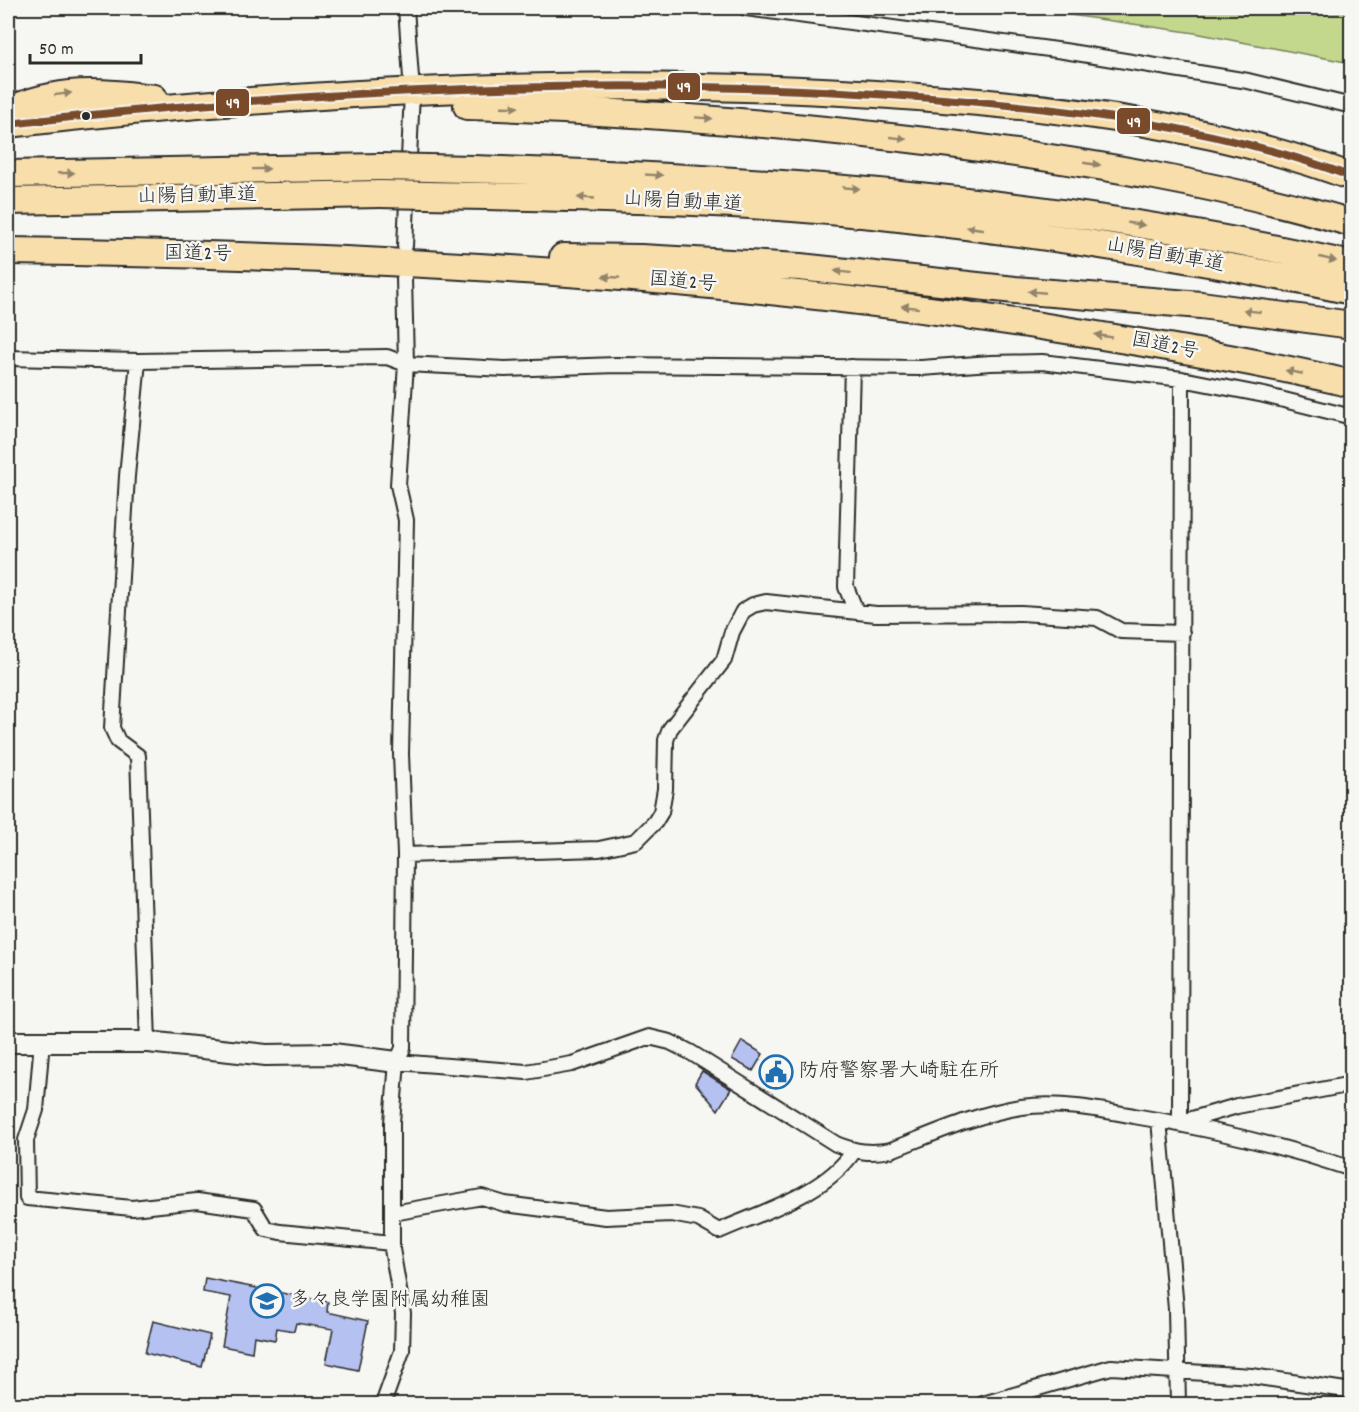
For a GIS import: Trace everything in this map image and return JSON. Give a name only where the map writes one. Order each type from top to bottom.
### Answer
[{"type":"highway","points":[[8,111],[51,96],[88,91],[153,98],[234,111],[412,98],[682,87],[865,93],[972,101],[1070,112],[1194,132],[1250,145],[1352,177]]},
{"type":"highway","points":[[412,98],[732,120],[928,141],[1132,170],[1286,203],[1352,223]]},
{"type":"highway","points":[[8,124],[191,105]]},
{"type":"highway","name":"山陽自動車道","points":[[8,174],[380,167],[581,171],[793,183],[910,193],[1036,209],[1292,251],[1352,264]]},
{"type":"highway","name":"山陽自動車道","points":[[8,201],[380,194],[580,198],[792,209],[907,218],[1033,236],[1162,255],[1352,291]]},
{"type":"highway","points":[[278,257],[355,249],[641,258],[800,267],[1015,290],[1201,305],[1352,325]]},
{"type":"highway","name":"国道2号","points":[[8,251],[278,257],[568,273],[801,294],[983,316],[1154,345],[1352,384]]},
{"type":"street","points":[[405,246],[412,98],[406,8]]},
{"type":"street","points":[[746,8],[1098,56],[1248,81],[1352,106]]},
{"type":"street","points":[[384,1404],[402,1351],[403,1312],[392,1243],[392,1122],[397,1062],[403,1048],[405,855],[401,754],[406,520],[398,485],[406,364],[404,278]]},
{"type":"street","points":[[8,358],[138,361],[387,357],[406,364],[505,369],[616,365],[921,368],[1042,362],[1182,379],[1352,417]]},
{"type":"street","points":[[138,361],[127,476],[112,728],[118,741],[138,756],[148,1042]]},
{"type":"street","points":[[852,367],[846,587],[856,611]]},
{"type":"street","points":[[1180,1123],[1182,379]]},
{"type":"street","points":[[405,855],[599,849],[636,841],[655,822],[661,812],[665,789],[666,740],[670,729],[724,660],[732,632],[743,611],[753,605],[766,602],[876,614],[1021,614],[1086,617],[1106,620],[1121,631],[1182,633]]},
{"type":"street","points":[[8,1042],[148,1042],[266,1055],[362,1057],[526,1072],[572,1064],[649,1037],[670,1042],[690,1052],[836,1144],[854,1151],[873,1154],[891,1150],[959,1125],[1022,1107],[1078,1106],[1180,1123],[1293,1149],[1352,1168]]},
{"type":"street","points":[[42,1041],[36,1110],[26,1140],[27,1198],[132,1208],[197,1201],[237,1205],[254,1209],[266,1229],[392,1243]]},
{"type":"street","points":[[1180,1123],[1237,1106],[1352,1084]]},
{"type":"street","points":[[1159,1120],[1176,1309],[1178,1404]]},
{"type":"street","points":[[393,1214],[483,1197],[505,1204],[606,1217],[671,1214],[698,1219],[719,1231],[800,1195],[843,1168],[854,1151]]},
{"type":"street","points":[[983,1404],[1111,1367],[1252,1376],[1352,1391]]},
{"type":"green space","points":[[1022,8],[1351,8],[1351,63],[1195,33]]},
{"type":"building","points":[[742,1041],[763,1054],[753,1071],[732,1059]]},
{"type":"building","points":[[702,1071],[731,1089],[718,1110],[695,1083]]},
{"type":"building","points":[[205,1278],[328,1302],[327,1312],[368,1321],[358,1370],[326,1363],[333,1329],[296,1323],[294,1331],[277,1328],[275,1340],[254,1336],[252,1352],[222,1346],[231,1297],[203,1292]]},
{"type":"building","points":[[153,1321],[210,1335],[202,1367],[145,1353]]},
{"type":"transit line","name":"49","points":[[8,124],[235,102],[462,89],[576,86],[804,90],[973,101],[1083,113],[1193,132],[1246,144],[1352,177]]},
{"type":"place","name":"防府警察署大崎駐在所","points":[[776,1072]]},
{"type":"place","name":"多々良学園附属幼稚園","points":[[267,1301]]}]
